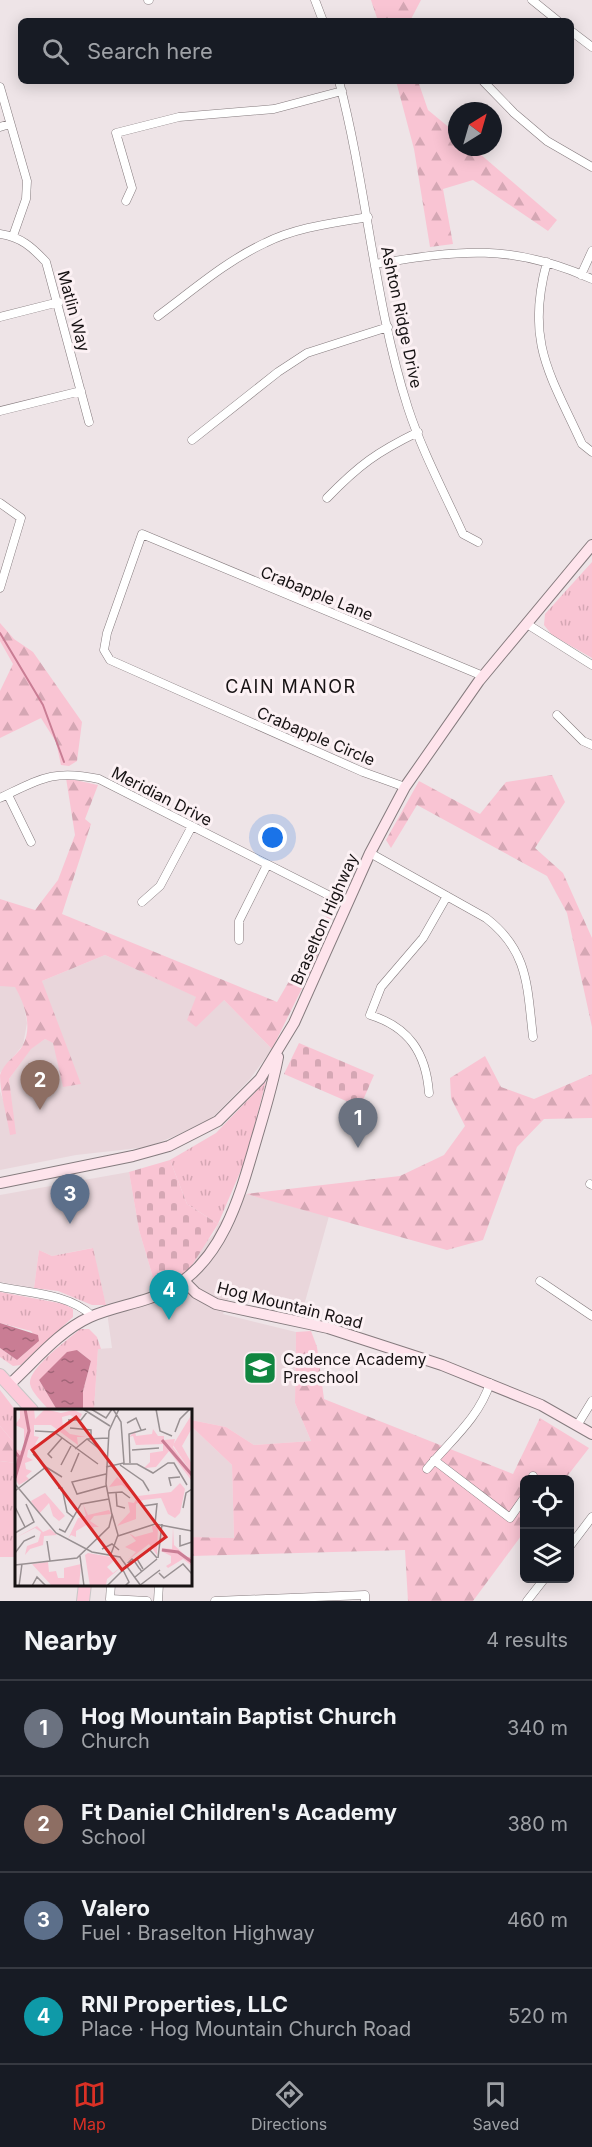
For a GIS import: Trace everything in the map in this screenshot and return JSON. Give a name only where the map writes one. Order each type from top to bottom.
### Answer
[{"type":"main road","name":"Braselton Highway","points":[[0,1182],[133,1156],[169,1146],[218,1121],[260,1079],[278,1053],[294,1023],[346,904],[405,787],[483,676],[592,545]]},
{"type":"main road","points":[[10,1384],[54,1342],[92,1316],[149,1299],[184,1281],[220,1236],[239,1200],[273,1084],[278,1053]]},
{"type":"main road","name":"Hog Mountain Road","points":[[184,1281],[196,1293],[216,1304],[357,1336],[490,1383],[578,1424],[592,1434]]},
{"type":"main road","points":[[0,1375],[31,1409]]},
{"type":"main road","points":[[83,1601],[85,1586]]},
{"type":"street","points":[[315,0],[322,18]]},
{"type":"street","points":[[532,0],[554,18]]},
{"type":"street","points":[[574,33],[592,47]]},
{"type":"street","name":"Ashton Ridge Drive","points":[[340,84],[388,327],[408,407],[463,534],[478,542]]},
{"type":"street","points":[[486,84],[547,141],[592,167]]},
{"type":"street","points":[[0,87],[27,181],[26,200],[13,236]]},
{"type":"street","points":[[126,201],[132,188],[116,133],[179,117],[274,109],[342,91]]},
{"type":"street","points":[[0,127],[10,124]]},
{"type":"street","points":[[158,316],[245,254],[266,242],[308,228],[368,217]]},
{"type":"street","name":"Matlin Way","points":[[0,234],[13,236],[28,244],[46,262],[59,302],[88,422]]},
{"type":"street","points":[[375,264],[469,250],[547,262],[592,279]]},
{"type":"street","points":[[581,275],[592,251]]},
{"type":"street","points":[[547,262],[537,314],[539,344],[548,371],[582,444],[592,452]]},
{"type":"street","points":[[0,316],[59,302]]},
{"type":"street","points":[[192,440],[278,372],[307,353],[388,327]]},
{"type":"street","points":[[0,411],[81,391]]},
{"type":"street","points":[[327,498],[358,466],[378,451],[418,432]]},
{"type":"street","points":[[0,503],[21,518],[0,588]]},
{"type":"street","name":"Crabapple Lane","points":[[141,534],[483,676]]},
{"type":"street","name":"Crabapple Circle","points":[[141,534],[106,633],[104,650],[110,660],[363,772],[405,787]]},
{"type":"street","points":[[527,624],[592,665]]},
{"type":"street","points":[[556,715],[583,741],[592,745]]},
{"type":"street","name":"Meridian Drive","points":[[31,843],[4,796],[42,778],[63,774],[83,775],[99,779],[346,904]]},
{"type":"street","points":[[142,903],[160,886],[192,826]]},
{"type":"street","points":[[370,853],[486,918],[502,930],[515,946],[523,965],[533,1037]]},
{"type":"street","points":[[239,940],[239,921],[267,865]]},
{"type":"street","points":[[429,1093],[428,1073],[416,1044],[395,1025],[370,1015],[381,987],[423,938],[447,896]]},
{"type":"street","points":[[540,1281],[592,1316]]},
{"type":"street","points":[[0,1287],[66,1300],[80,1306],[92,1316]]},
{"type":"street","points":[[427,1469],[484,1403],[490,1383]]},
{"type":"street","points":[[578,1424],[592,1401]]},
{"type":"street","points":[[434,1460],[510,1518],[520,1505]]},
{"type":"street","points":[[574,1541],[592,1517]]},
{"type":"street","points":[[527,1601],[541,1583]]},
{"type":"street","points":[[111,1586],[110,1599],[147,1601]]},
{"type":"street","points":[[158,1601],[159,1586]]},
{"type":"street","points":[[215,1601],[365,1595],[365,1601]]},
{"type":"shaded area","points":[[105,955],[197,997],[223,999],[272,1049],[250,1079],[212,1118],[177,1135],[148,1147],[76,1155],[0,1170],[0,1091],[15,1134],[9,1079],[30,1049],[45,1039],[54,1043],[63,1087],[42,981]]},
{"type":"shaded area","points":[[0,986],[15,986],[23,1001],[27,1023],[23,1045],[0,1073]]},
{"type":"shaded area","points":[[129,1172],[139,1230],[157,1291],[214,1234],[218,1224],[246,1194],[329,1216],[303,1309],[229,1296],[223,1314],[296,1332],[295,1403],[311,1441],[254,1445],[226,1427],[192,1420],[192,1409],[94,1409],[98,1349],[112,1348],[106,1305],[92,1248],[52,1256],[39,1250],[34,1288],[0,1282],[0,1195]]},
{"type":"shaded area","points":[[192,1427],[232,1465],[234,1538],[192,1537]]},
{"type":"green space","points":[[371,0],[421,0],[412,18],[377,18]]},
{"type":"green space","points":[[397,84],[419,84],[428,110],[448,127],[448,156],[482,156],[557,220],[548,231],[473,180],[443,189],[453,244],[430,247],[414,149]]},
{"type":"green space","points":[[592,562],[592,658],[552,635],[544,625],[545,614]]},
{"type":"green space","points":[[0,623],[14,639],[33,652],[82,722],[77,761],[69,766],[61,765],[56,742],[41,718],[0,738],[0,691],[13,664],[0,641]]},
{"type":"green space","points":[[552,775],[565,802],[535,848],[563,873],[592,938],[592,1027],[567,913],[547,876],[417,805],[391,848],[386,840],[419,781],[480,814],[506,782]]},
{"type":"green space","points":[[66,778],[98,785],[85,819],[91,824],[62,914],[277,1002],[329,912],[332,916],[315,962],[272,1049],[224,1000],[196,1027],[187,1020],[196,997],[105,955],[42,981],[81,1084],[63,1087],[53,1043],[45,1039],[31,1049],[9,1079],[16,1134],[10,1135],[0,1075],[23,1045],[27,1023],[24,1007],[15,987],[0,986],[0,899],[35,910],[58,880],[75,835]]},
{"type":"green space","points":[[299,1043],[374,1075],[360,1107],[284,1074]]},
{"type":"green space","points":[[485,1056],[501,1087],[534,1099],[592,1074],[592,1118],[544,1119],[517,1147],[483,1240],[447,1250],[246,1194],[400,1176],[444,1155],[465,1126],[451,1098],[450,1078]]},
{"type":"green space","points":[[266,1081],[247,1156],[218,1224],[187,1204],[170,1160],[216,1133]]},
{"type":"green space","points":[[170,1160],[187,1204],[218,1224],[189,1270],[157,1291],[139,1230],[129,1172]]},
{"type":"green space","points":[[93,1248],[106,1305],[92,1305],[58,1291],[34,1288],[39,1250],[52,1256]]},
{"type":"green space","points":[[0,1292],[64,1304],[73,1309],[73,1317],[21,1365],[13,1366],[0,1357],[0,1348],[17,1360],[39,1341],[31,1331],[0,1323]]},
{"type":"green space","points":[[80,1329],[89,1329],[97,1337],[101,1349],[98,1349],[94,1409],[83,1409],[83,1391],[91,1361],[77,1350],[39,1380],[56,1409],[48,1409],[33,1391],[30,1384],[31,1377],[42,1362]]},
{"type":"green space","points":[[311,1331],[317,1347],[324,1399],[513,1474],[540,1418],[589,1448],[568,1475],[520,1475],[520,1537],[473,1601],[408,1601],[405,1550],[192,1556],[192,1537],[234,1538],[232,1465],[192,1427],[192,1420],[226,1427],[254,1445],[311,1441],[295,1403],[296,1332]]},
{"type":"green space","points":[[0,1390],[15,1410],[15,1444],[0,1426]]},
{"type":"green space","points":[[0,1426],[15,1444],[15,1463],[0,1461]]},
{"type":"green space","points":[[0,1461],[15,1463],[15,1557],[0,1557]]},
{"type":"water","points":[[0,1323],[38,1335],[39,1341],[17,1360],[0,1348]]},
{"type":"water","points":[[77,1350],[91,1361],[83,1391],[83,1409],[56,1409],[39,1380],[67,1352]]},
{"type":"waterway","points":[[0,633],[43,705],[64,762]]},
{"type":"place","name":"Ft Daniel Children's Academy","points":[[40,1110]]},
{"type":"place","name":"Hog Mountain Baptist Church","points":[[358,1148]]},
{"type":"place","name":"Valero","points":[[70,1224]]},
{"type":"place","name":"RNI Properties, LLC","points":[[169,1320]]},
{"type":"place","name":"Cadence Academy Preschool","points":[[260,1368]]},
{"type":"district","name":"CAIN MANOR","points":[[291,686]]}]
